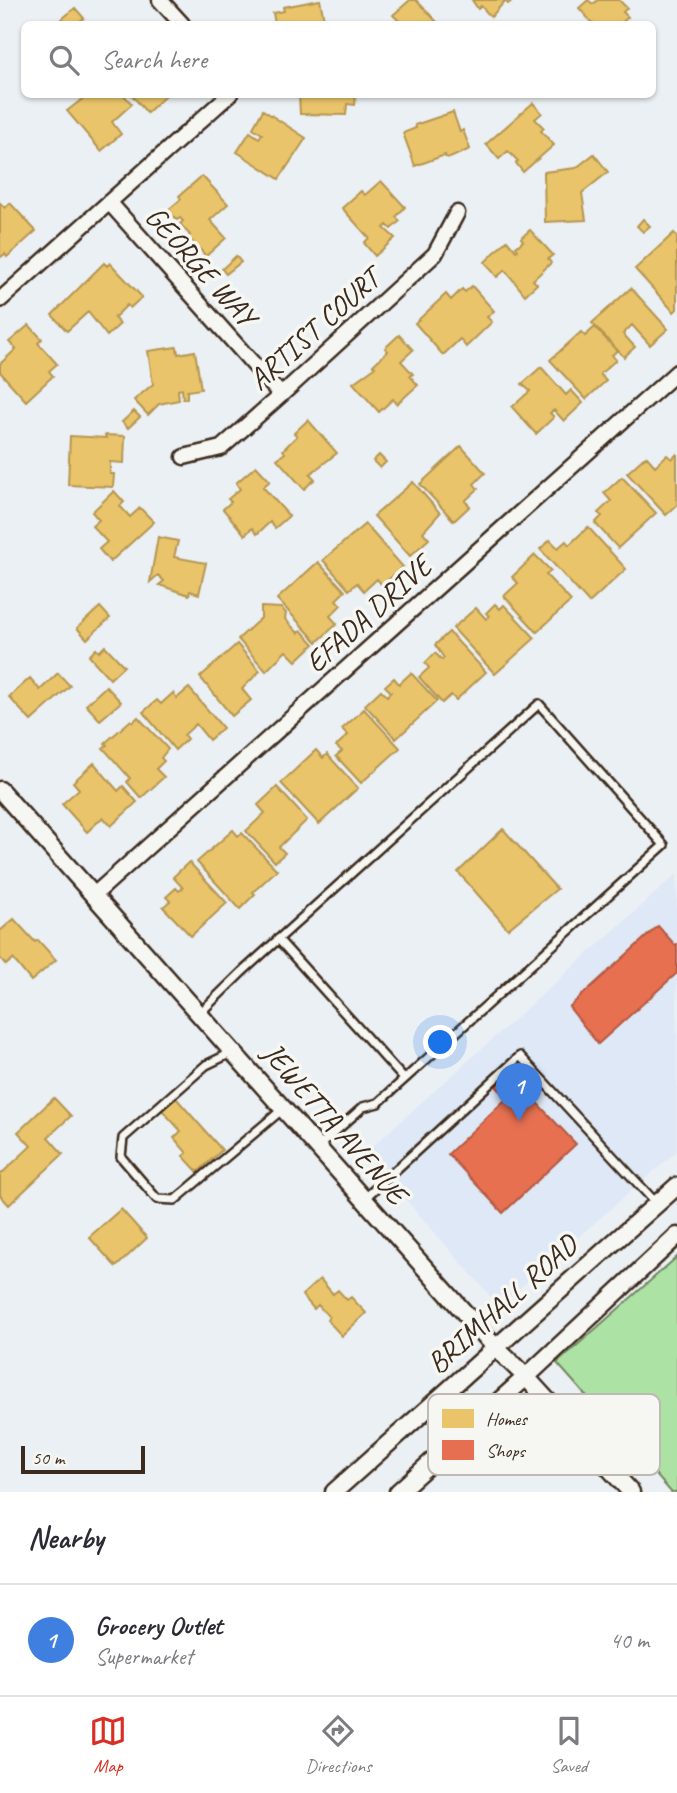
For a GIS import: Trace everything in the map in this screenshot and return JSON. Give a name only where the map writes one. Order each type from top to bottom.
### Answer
[{"type":"street","points":[[160,0],[179,21]]},
{"type":"street","points":[[0,300],[226,98]]},
{"type":"street","name":"GEORGE WAY","points":[[109,202],[281,395]]},
{"type":"street","name":"ARTIST COURT","points":[[184,457],[221,448],[281,395],[435,254],[457,214]]},
{"type":"street","name":"EFADA DRIVE","points":[[94,895],[677,372]]},
{"type":"street","name":"JEWETTA AVENUE","points":[[0,790],[495,1347],[542,1394]]},
{"type":"street","name":"BRIMHALL ROAD","points":[[443,1394],[677,1186]]},
{"type":"street","points":[[507,1394],[677,1236]]},
{"type":"street","name":"BRIMHALL ROAD","points":[[334,1492],[428,1407]]},
{"type":"street","points":[[398,1492],[428,1465]]},
{"type":"street","name":"JEWETTA AVENUE","points":[[615,1475],[631,1492]]},
{"type":"lane","points":[[200,1013],[278,939],[539,704],[664,845],[378,1102],[363,1107],[318,1147]]},
{"type":"lane","points":[[278,939],[404,1079]]},
{"type":"lane","points":[[234,1051],[206,1066],[123,1138],[121,1157],[156,1199],[175,1200],[284,1108]]},
{"type":"lane","points":[[364,1199],[520,1056],[657,1204]]},
{"type":"shaded area","points":[[677,874],[677,1151],[499,1306],[365,1153]]},
{"type":"green space","points":[[677,1257],[677,1492],[671,1492],[656,1475],[660,1475],[660,1394],[584,1394],[557,1363]]},
{"type":"building: Homes","points":[[320,0],[324,21],[274,21],[273,13],[284,11],[283,7]]},
{"type":"building: Homes","points":[[410,0],[416,0],[436,21],[399,21],[393,15]]},
{"type":"building: Homes","points":[[472,0],[513,0],[508,4],[505,1],[491,17],[481,6],[478,9]]},
{"type":"building: Homes","points":[[588,0],[593,4],[598,0],[619,0],[627,8],[623,12],[628,17],[624,21],[590,21],[579,8]]},
{"type":"building: Homes","points":[[75,8],[84,18],[80,21],[62,19]]},
{"type":"building: Homes","points":[[84,98],[127,98],[132,104],[112,122],[121,134],[101,151],[67,111]]},
{"type":"building: Homes","points":[[134,98],[163,98],[147,113]]},
{"type":"building: Homes","points":[[299,98],[356,98],[355,105],[347,104],[346,115],[300,114]]},
{"type":"building: Homes","points":[[533,103],[542,113],[535,119],[544,128],[541,131],[554,145],[523,172],[516,163],[518,161],[508,151],[499,159],[486,144]]},
{"type":"building: Homes","points":[[263,110],[306,138],[279,179],[237,152],[250,132],[259,138],[262,134],[253,128]]},
{"type":"building: Homes","points":[[453,112],[470,149],[450,158],[445,155],[415,166],[403,133],[416,128],[415,125]]},
{"type":"building: Homes","points":[[594,154],[608,172],[582,193],[586,220],[545,222],[544,172],[576,168]]},
{"type":"building: Homes","points":[[202,176],[228,204],[210,220],[226,238],[206,256],[188,237],[190,235],[180,224],[183,221],[180,218],[177,220],[168,210],[181,199],[179,196]]},
{"type":"building: Homes","points":[[381,181],[405,207],[396,217],[400,221],[391,229],[387,225],[384,228],[395,238],[375,256],[364,243],[369,238],[342,208],[361,191],[365,195]]},
{"type":"building: Homes","points":[[0,203],[5,208],[10,203],[36,231],[7,257],[5,254],[1,257],[0,255]]},
{"type":"building: Homes","points":[[643,219],[650,226],[643,232],[637,226]]},
{"type":"building: Homes","points":[[530,230],[553,255],[548,259],[551,263],[533,280],[537,284],[525,295],[505,270],[497,277],[485,262],[507,240],[518,250],[516,247],[523,241],[521,238]]},
{"type":"building: Homes","points":[[674,233],[677,236],[677,309],[674,312],[635,269]]},
{"type":"building: Homes","points":[[236,256],[241,262],[226,274],[222,269]]},
{"type":"building: Homes","points":[[104,263],[107,266],[110,263],[142,297],[130,308],[127,305],[114,318],[120,324],[107,336],[88,312],[67,331],[52,315]]},
{"type":"building: Homes","points":[[472,286],[494,311],[487,317],[492,322],[466,347],[460,339],[443,355],[415,323],[446,294],[451,300],[462,289],[465,292]]},
{"type":"building: Homes","points":[[631,288],[668,329],[650,345],[632,325],[623,334],[635,347],[624,357],[592,323]]},
{"type":"building: Homes","points":[[29,325],[42,339],[38,343],[57,364],[49,371],[53,376],[26,401],[0,372],[0,364],[16,349],[9,342]]},
{"type":"building: Homes","points":[[595,327],[617,351],[612,355],[616,360],[600,374],[606,381],[586,399],[550,360],[581,332],[585,336]]},
{"type":"building: Homes","points":[[399,335],[413,350],[401,361],[413,374],[410,376],[418,385],[397,404],[393,399],[379,412],[353,383],[375,367],[373,365],[388,351],[385,348]]},
{"type":"building: Homes","points":[[177,347],[178,354],[195,351],[201,389],[187,391],[187,398],[183,399],[182,389],[178,390],[179,400],[159,404],[148,415],[134,400],[153,384],[148,351]]},
{"type":"building: Homes","points":[[541,367],[566,395],[571,390],[583,403],[564,421],[554,410],[550,413],[554,417],[536,434],[512,407],[530,391],[522,384]]},
{"type":"building: Homes","points":[[134,411],[140,417],[128,428],[122,422]]},
{"type":"building: Homes","points":[[308,420],[337,453],[310,474],[315,479],[304,489],[277,459],[297,436],[294,433]]},
{"type":"building: Homes","points":[[105,435],[125,436],[124,463],[110,462],[110,474],[114,474],[113,487],[68,485],[70,436],[106,438]]},
{"type":"building: Homes","points":[[461,446],[485,473],[474,484],[478,489],[465,501],[470,506],[454,521],[420,484]]},
{"type":"building: Homes","points":[[677,454],[677,505],[666,515],[627,473],[646,456],[655,466],[667,455],[672,459]]},
{"type":"building: Homes","points":[[379,455],[386,462],[380,468],[373,461]]},
{"type":"building: Homes","points":[[256,466],[270,481],[263,487],[289,516],[275,528],[270,522],[257,534],[252,528],[245,535],[223,509],[231,502],[228,499],[240,489],[236,483]]},
{"type":"building: Homes","points":[[622,477],[656,513],[618,548],[595,523],[602,516],[598,513],[611,501],[604,493]]},
{"type":"building: Homes","points":[[413,482],[440,513],[423,532],[429,539],[410,556],[374,516]]},
{"type":"building: Homes","points":[[114,491],[124,502],[120,506],[130,517],[140,508],[154,522],[110,562],[99,549],[107,542],[92,526],[99,520],[92,512]]},
{"type":"building: Homes","points":[[365,524],[403,567],[382,585],[377,579],[364,591],[357,583],[349,590],[323,560]]},
{"type":"building: Homes","points":[[588,527],[626,569],[589,603],[540,549],[550,540],[558,548],[566,541],[569,545]]},
{"type":"building: Homes","points":[[158,537],[178,541],[174,557],[206,563],[199,594],[190,591],[189,595],[159,585],[164,581],[158,575],[150,582]]},
{"type":"building: Homes","points":[[535,555],[551,571],[546,575],[571,601],[537,632],[504,596],[518,583],[512,577]]},
{"type":"building: Homes","points":[[318,562],[345,591],[336,600],[341,605],[330,616],[337,624],[317,642],[277,599]]},
{"type":"building: Homes","points":[[495,604],[500,609],[504,605],[535,638],[495,674],[453,628],[476,608],[486,619],[489,616],[486,613]]},
{"type":"building: Homes","points":[[100,607],[110,618],[87,639],[77,628]]},
{"type":"building: Homes","points":[[261,607],[281,608],[286,613],[285,619],[298,633],[301,630],[314,644],[296,661],[286,651],[266,671],[238,639],[261,618]]},
{"type":"building: Homes","points":[[449,632],[486,672],[456,700],[451,695],[442,703],[419,677],[429,668],[425,663],[435,653],[442,660],[444,658],[435,645]]},
{"type":"building: Homes","points":[[237,644],[260,671],[242,689],[251,700],[232,716],[200,677]]},
{"type":"building: Homes","points":[[105,646],[124,666],[110,679],[89,656],[96,649],[99,652]]},
{"type":"building: Homes","points":[[58,673],[70,686],[31,721],[9,697],[30,678],[40,690]]},
{"type":"building: Homes","points":[[411,673],[437,701],[396,739],[365,705],[381,690],[387,696],[391,692],[385,686],[394,678],[399,684]]},
{"type":"building: Homes","points":[[106,686],[121,702],[100,720],[86,705]]},
{"type":"building: Homes","points":[[189,688],[223,728],[209,740],[196,724],[184,735],[187,739],[175,750],[143,712],[157,700],[161,704],[173,693],[177,698]]},
{"type":"building: Homes","points":[[364,709],[400,748],[361,783],[336,756],[342,751],[336,746],[348,735],[342,729]]},
{"type":"building: Homes","points":[[138,717],[168,749],[161,758],[164,761],[156,769],[164,777],[141,798],[127,782],[130,778],[103,748],[107,745],[105,743]]},
{"type":"building: Homes","points":[[316,750],[323,758],[327,754],[358,788],[319,824],[281,783]]},
{"type":"building: Homes","points":[[94,763],[118,791],[123,786],[137,802],[111,826],[103,817],[87,832],[62,804],[79,789],[73,782]]},
{"type":"building: Homes","points":[[277,787],[307,820],[279,847],[285,853],[275,862],[246,831],[265,813],[258,805]]},
{"type":"building: Homes","points":[[503,829],[557,889],[508,929],[458,872]]},
{"type":"building: Homes","points":[[233,830],[238,836],[242,833],[277,870],[253,892],[255,894],[240,909],[197,862]]},
{"type":"building: Homes","points":[[189,862],[227,903],[191,936],[163,907],[170,901],[166,897],[176,888],[179,891],[183,888],[173,877]]},
{"type":"building: Homes","points":[[14,919],[56,960],[31,981],[13,959],[6,965],[0,958],[0,931]]},
{"type":"building: Homes","points":[[54,1098],[71,1116],[48,1137],[63,1154],[9,1205],[0,1195],[0,1175],[31,1146],[18,1132]]},
{"type":"building: Homes","points":[[176,1098],[222,1150],[198,1172],[183,1156],[187,1153],[174,1138],[181,1131],[162,1110]]},
{"type":"building: Homes","points":[[121,1209],[147,1238],[116,1267],[89,1237]]},
{"type":"building: Homes","points":[[320,1279],[333,1294],[338,1290],[347,1300],[351,1297],[366,1313],[342,1336],[318,1305],[314,1309],[302,1295]]},
{"type":"building: Shops","points":[[658,926],[675,945],[677,944],[677,973],[598,1044],[569,1007]]},
{"type":"building: Shops","points":[[507,1071],[576,1144],[503,1213],[448,1154],[507,1098],[494,1084]]},
{"type":"place","name":"Grocery Outlet","points":[[519,1121]]}]
